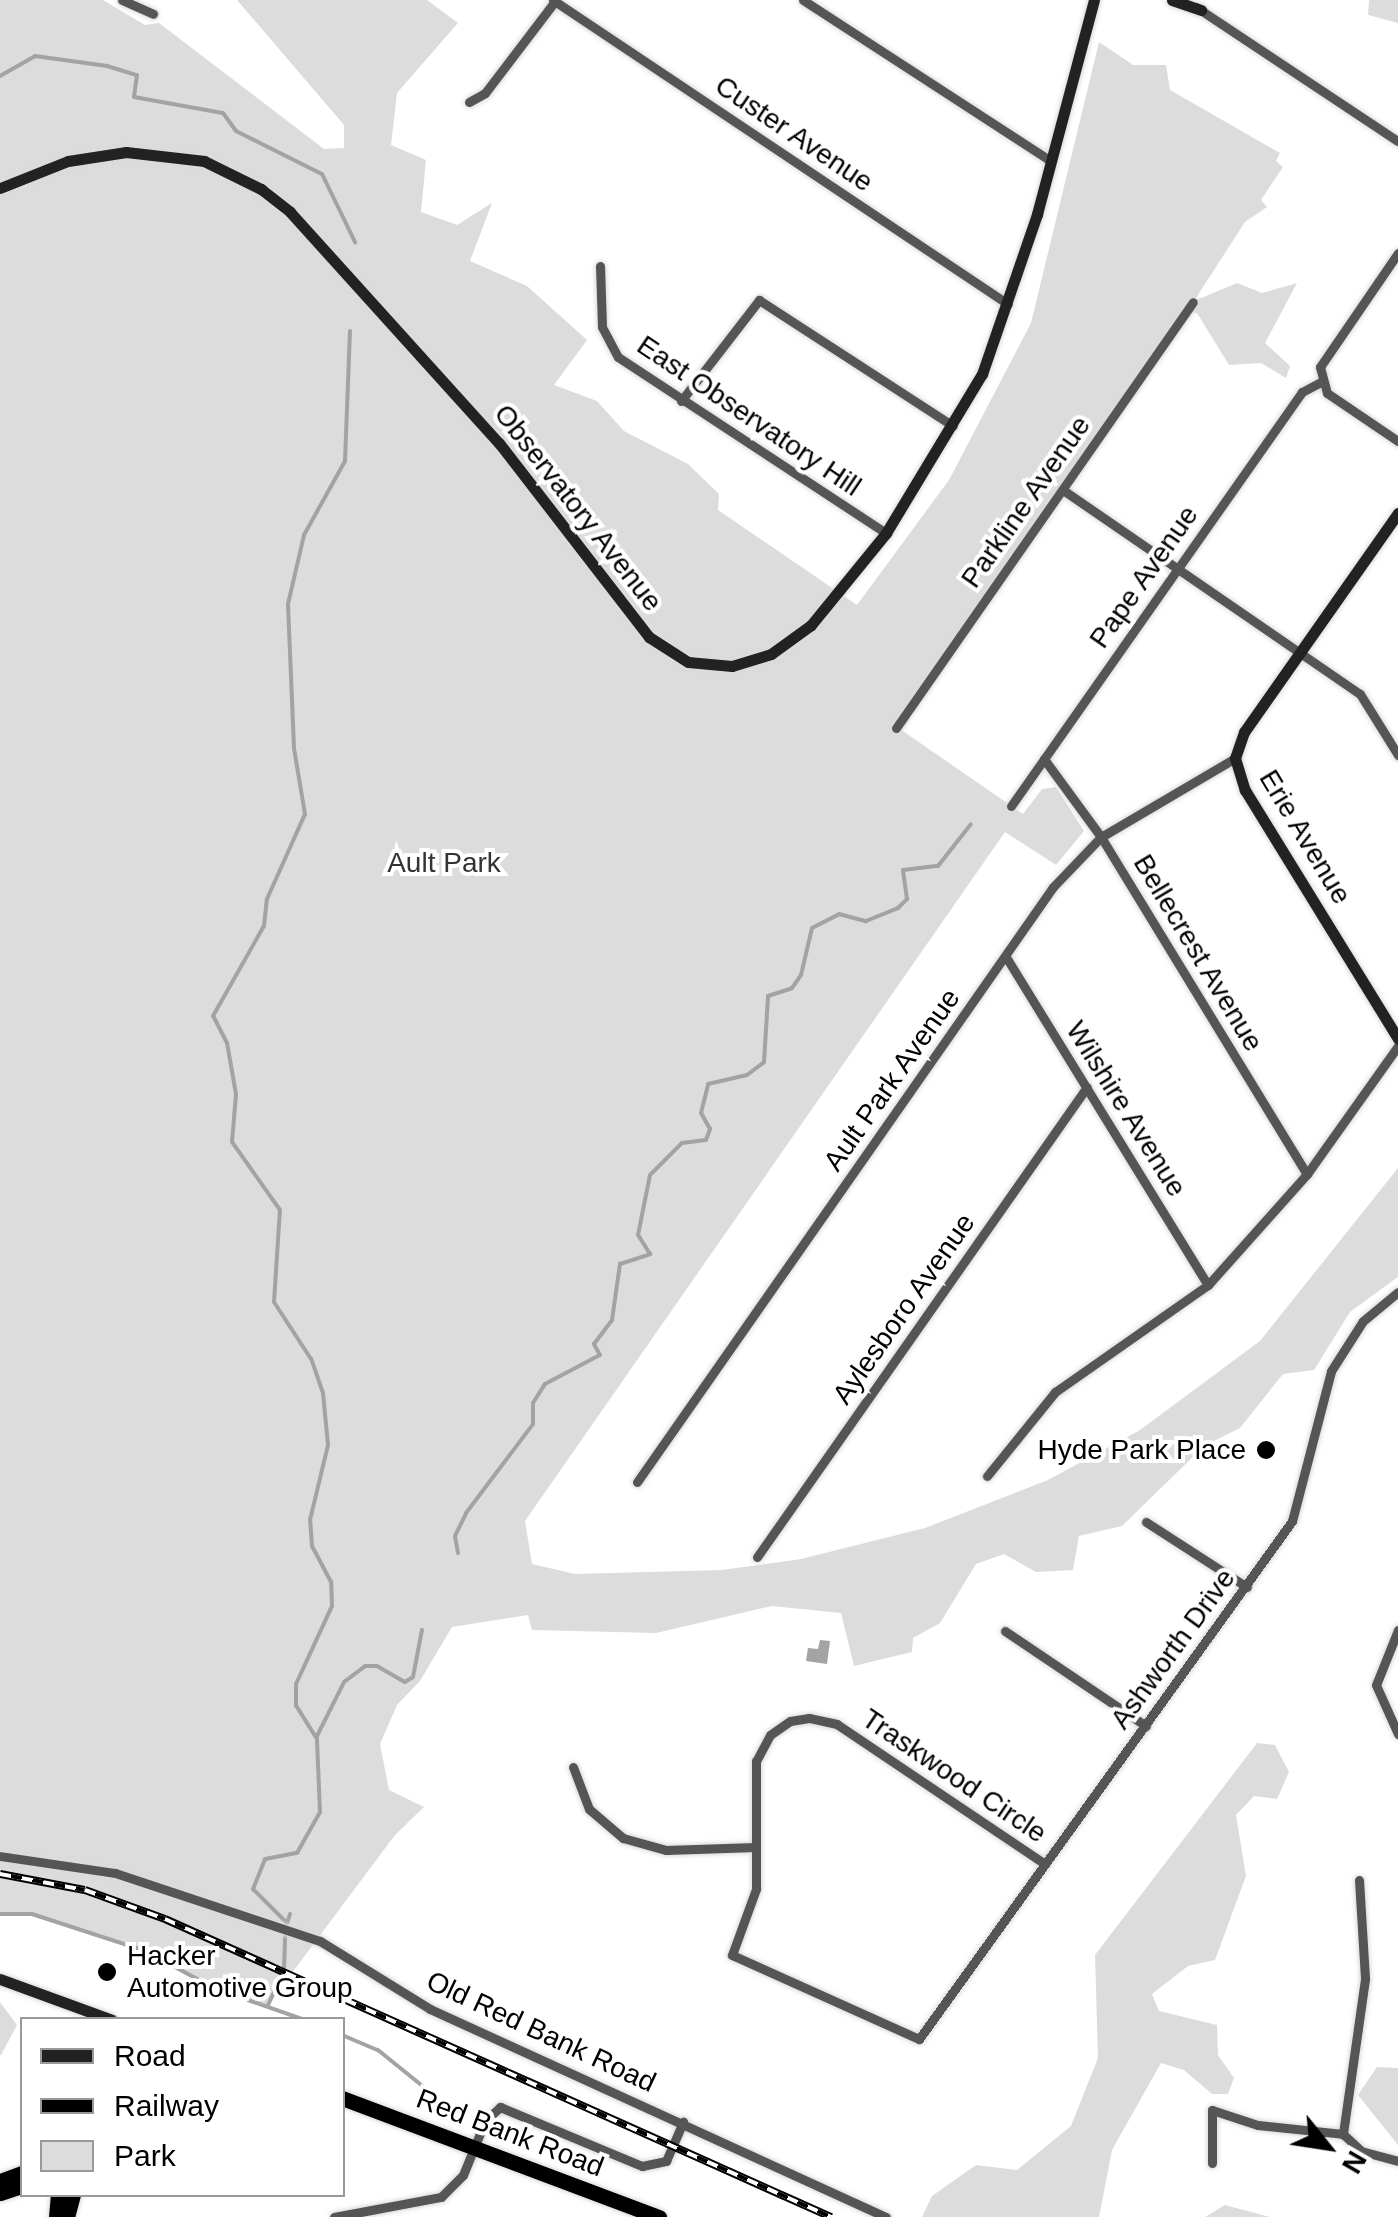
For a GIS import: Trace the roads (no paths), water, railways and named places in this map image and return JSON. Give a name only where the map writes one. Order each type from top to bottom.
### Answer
[{"type":"highway","name":"Red Bank Road","points":[[345,2099],[660,2217]]},
{"type":"street","points":[[122,0],[153,14]]},
{"type":"street","points":[[803,0],[1051,160]]},
{"type":"street","name":"Observatory Avenue","points":[[0,188],[68,161],[126,152],[204,162],[261,189],[290,212],[499,443],[642,630],[688,662],[732,666],[788,644],[886,533],[953,426],[1009,304],[1094,0]]},
{"type":"street","points":[[1172,0],[1200,10]]},
{"type":"street","points":[[1185,0],[1398,141]]},
{"type":"street","points":[[469,102],[486,93],[554,1]]},
{"type":"street","name":"Custer Avenue","points":[[554,1],[1009,304]]},
{"type":"street","points":[[1398,253],[1320,367],[1327,393],[1398,441]]},
{"type":"street","name":"East Observatory Hill","points":[[600,266],[606,340],[618,357],[886,533]]},
{"type":"street","points":[[681,401],[759,300],[953,426]]},
{"type":"street","name":"Parkline Avenue","points":[[896,728],[1193,302]]},
{"type":"street","name":"Pape Avenue","points":[[1011,806],[1302,392],[1321,382]]},
{"type":"street","points":[[1062,490],[1360,694],[1397,751]]},
{"type":"street","name":"Erie Avenue","points":[[1398,514],[1244,732],[1235,758],[1246,790],[1398,1042]]},
{"type":"street","name":"Ault Park Avenue","points":[[636,1482],[1053,887],[1101,837],[1235,758]]},
{"type":"street","name":"Bellecrest Avenue","points":[[1044,759],[1101,837],[1307,1174]]},
{"type":"street","name":"Wilshire Avenue","points":[[1006,957],[1208,1285]]},
{"type":"street","points":[[986,1476],[1055,1392],[1208,1285],[1307,1174],[1398,1042]]},
{"type":"street","name":"Aylesboro Avenue","points":[[757,1557],[1087,1087]]},
{"type":"street","name":"Ashworth Drive","points":[[938,2014],[1247,1586],[1298,1508],[1322,1400],[1340,1353],[1363,1321],[1398,1292]]},
{"type":"street","points":[[1146,1522],[1247,1586]]},
{"type":"street","points":[[1398,1630],[1376,1684],[1398,1734]]},
{"type":"street","points":[[1005,1632],[1146,1726]]},
{"type":"street","name":"Traskwood Circle","points":[[938,2014],[919,2039],[732,1955],[753,1903],[759,1751],[781,1726],[809,1718],[838,1724],[1045,1864]]},
{"type":"street","points":[[572,1766],[589,1809],[636,1844],[756,1847]]},
{"type":"street","name":"Old Red Bank Road","points":[[0,1856],[115,1872],[320,1941],[430,2010],[684,2122],[886,2217]]},
{"type":"street","points":[[1343,2134],[1366,1979],[1358,1880]]},
{"type":"street","points":[[0,1979],[104,2017]]},
{"type":"street","points":[[334,2217],[441,2198],[463,2175],[488,2115],[506,2107],[655,2167],[671,2155],[684,2122]]},
{"type":"street","points":[[1212,2163],[1212,2110],[1258,2125],[1343,2134],[1361,2151],[1398,2160]]},
{"type":"waterway","points":[[0,76],[35,56],[107,66],[137,75],[134,97],[223,113],[236,131],[322,174],[355,242]]},
{"type":"waterway","points":[[290,1914],[287,1923],[253,1889],[265,1859],[297,1853],[320,1812],[317,1739],[296,1705],[296,1684],[332,1606],[331,1582],[312,1546],[310,1520],[328,1445],[323,1393],[311,1359],[274,1302],[280,1210],[232,1142],[236,1094],[227,1043],[213,1016],[264,926],[267,899],[305,814],[294,748],[288,604],[304,535],[345,461],[350,331]]},
{"type":"waterway","points":[[458,1553],[455,1536],[466,1513],[533,1424],[533,1403],[545,1384],[600,1355],[594,1344],[612,1320],[620,1264],[650,1254],[638,1235],[650,1175],[682,1143],[706,1140],[710,1129],[701,1113],[708,1084],[747,1075],[764,1062],[768,996],[792,988],[801,975],[812,928],[839,914],[866,921],[898,908],[907,899],[903,870],[938,866],[971,824]]},
{"type":"waterway","points":[[317,1736],[344,1682],[365,1666],[377,1666],[405,1682],[413,1677],[422,1630]]},
{"type":"waterway","points":[[0,1914],[32,1914],[145,1951],[216,1989],[296,2017]]},
{"type":"waterway","points":[[284,1969],[285,1937]]},
{"type":"waterway","points":[[268,2005],[278,1984]]},
{"type":"waterway","points":[[345,2036],[378,2050],[425,2088]]},
{"type":"railway","points":[[0,1874],[85,1890],[165,1919],[831,2217]]},
{"type":"place","name":"Hyde Park Place","points":[[1266,1450]]},
{"type":"place","name":"Hacker Automotive Group","points":[[107,1972]]},
{"type":"park label","name":"Ault Park","points":[[444,863]]}]
